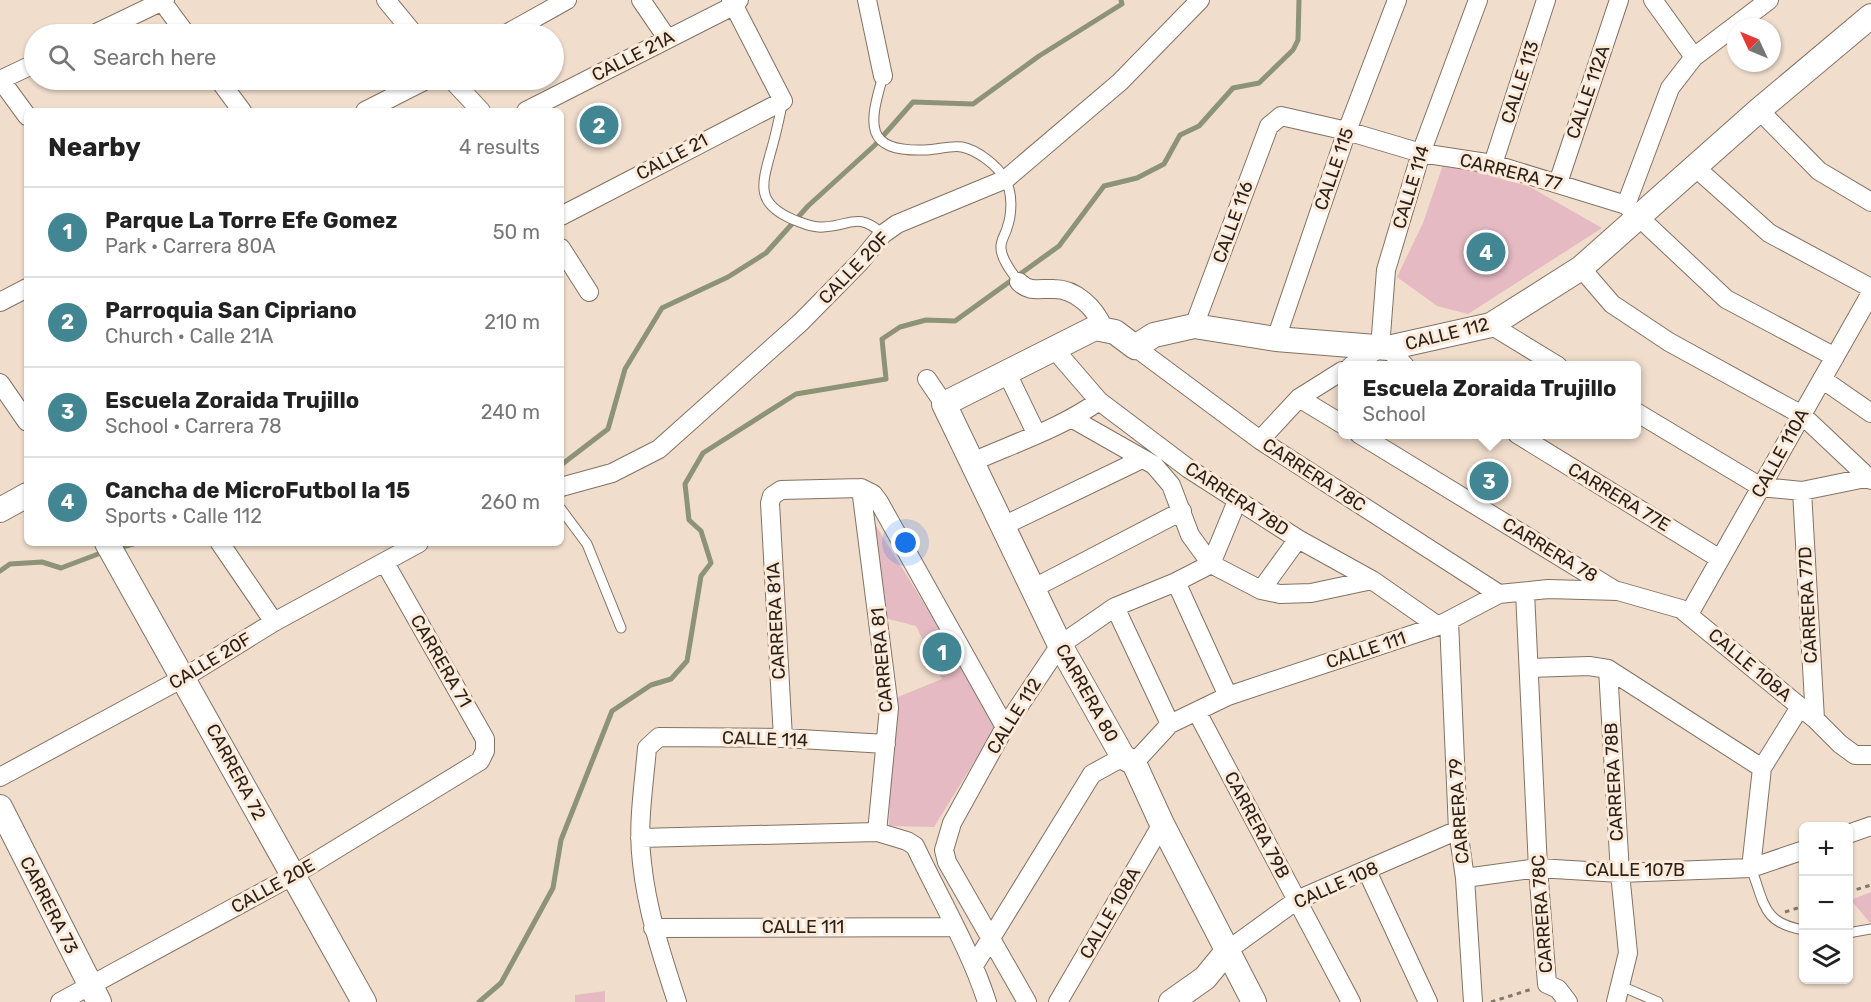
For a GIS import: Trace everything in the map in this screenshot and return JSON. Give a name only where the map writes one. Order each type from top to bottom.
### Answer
[{"type":"street","points":[[386,0],[406,24]]},
{"type":"street","points":[[524,24],[567,0]]},
{"type":"street","points":[[641,0],[667,38]]},
{"type":"street","points":[[867,0],[883,76]]},
{"type":"street","name":"CALLE 20F","points":[[564,486],[612,473],[659,449],[801,322],[860,262],[883,234],[897,224],[1006,179],[1120,82],[1200,0]]},
{"type":"street","name":"CALLE 115","points":[[1276,339],[1347,131],[1397,0]]},
{"type":"street","name":"CALLE 114","points":[[1384,348],[1386,270],[1421,153],[1478,0]]},
{"type":"street","name":"CALLE 113","points":[[1493,164],[1546,0]]},
{"type":"street","name":"CALLE 112A","points":[[1558,183],[1619,0]]},
{"type":"street","points":[[1653,0],[1694,57]]},
{"type":"street","name":"CALLE 112","points":[[1632,212],[1670,88],[1694,57],[1769,0]]},
{"type":"street","points":[[115,24],[163,1],[179,24]]},
{"type":"street","points":[[734,2],[783,101]]},
{"type":"street","name":"CALLE 21A","points":[[532,108],[734,2]]},
{"type":"street","name":"CALLE 112","points":[[1135,346],[1154,335],[1194,326],[1276,339],[1384,348],[1491,325],[1581,268],[1632,212],[1696,168],[1759,110],[1871,16]]},
{"type":"street","points":[[24,68],[0,80],[24,112]]},
{"type":"street","points":[[226,90],[240,108]]},
{"type":"street","points":[[371,108],[406,90]]},
{"type":"street","points":[[461,90],[478,108]]},
{"type":"street","name":"CALLE 21","points":[[564,214],[783,101]]},
{"type":"street","points":[[1759,110],[1819,171],[1871,202]]},
{"type":"street","name":"CARRERA 77","points":[[1274,120],[1281,116],[1347,131],[1421,153],[1493,164],[1558,183],[1632,212]]},
{"type":"street","name":"CALLE 116","points":[[1194,326],[1269,126],[1274,120]]},
{"type":"street","points":[[1696,168],[1769,233],[1871,291]]},
{"type":"street","points":[[1632,212],[1726,299],[1835,357]]},
{"type":"street","points":[[564,253],[589,292]]},
{"type":"street","points":[[1581,268],[1612,304],[1669,342],[1802,415],[1870,478]]},
{"type":"street","points":[[1019,282],[1030,290],[1057,289],[1082,299],[1103,327]]},
{"type":"street","points":[[0,302],[24,290]]},
{"type":"street","name":"CALLE 110A","points":[[1689,614],[1835,357],[1864,321],[1871,291]]},
{"type":"street","points":[[1491,325],[1550,361]]},
{"type":"street","points":[[944,404],[1095,328],[1103,327],[1115,332],[1135,346]]},
{"type":"street","name":"CARRERA 78C","points":[[1135,346],[1260,440],[1499,594]]},
{"type":"street","points":[[1361,361],[1384,348],[1399,361]]},
{"type":"street","name":"CARRERA 78D","points":[[1055,350],[1099,401],[1189,469],[1298,539],[1444,623]]},
{"type":"street","points":[[1007,373],[1036,433]]},
{"type":"street","points":[[1260,440],[1299,398],[1338,374]]},
{"type":"street","name":"CARRERA 80","points":[[927,379],[944,404],[1001,527],[1060,645],[1129,760],[1254,1002]]},
{"type":"street","points":[[1822,379],[1871,413]]},
{"type":"street","points":[[0,383],[24,418]]},
{"type":"street","points":[[1299,398],[1338,422]]},
{"type":"street","points":[[972,462],[1073,419],[1099,401]]},
{"type":"street","points":[[1641,415],[1761,487],[1802,491],[1870,478]]},
{"type":"street","points":[[1073,419],[1154,465],[1171,485],[1190,535],[1211,564],[1262,590],[1280,594],[1311,592],[1372,580]]},
{"type":"street","name":"CARRERA 78","points":[[1366,439],[1618,591]]},
{"type":"street","name":"CARRERA 77E","points":[[1524,439],[1720,559]]},
{"type":"street","points":[[1001,527],[1142,459]]},
{"type":"street","points":[[861,488],[873,494],[879,502],[1005,728]]},
{"type":"street","name":"CARRERA 81A","points":[[783,738],[770,503],[772,496],[781,490],[861,488]]},
{"type":"street","name":"CARRERA 81","points":[[861,488],[889,708],[877,832]]},
{"type":"street","name":"CARRERA 77D","points":[[1802,491],[1815,718]]},
{"type":"street","points":[[0,510],[24,497]]},
{"type":"street","points":[[1211,564],[1237,501]]},
{"type":"street","points":[[1032,589],[1182,511]]},
{"type":"street","points":[[1262,590],[1298,539]]},
{"type":"street","points":[[222,546],[274,622]]},
{"type":"street","name":"CALLE 20F","points":[[0,777],[185,677],[391,554],[411,546]]},
{"type":"street","name":"CARRERA 72","points":[[113,553],[185,677],[292,876],[364,1002]]},
{"type":"street","name":"CARRERA 71","points":[[391,554],[485,739],[485,751],[480,761]]},
{"type":"street","name":"CALLE 112","points":[[1027,1002],[947,862],[944,850],[952,823],[1005,728],[1060,645],[1115,607],[1176,582],[1211,564]]},
{"type":"street","points":[[1176,582],[1228,696]]},
{"type":"street","name":"CALLE 111","points":[[975,964],[1092,774],[1129,760],[1170,724],[1228,696],[1444,623],[1499,594],[1548,589],[1618,591]]},
{"type":"street","name":"CALLE 108A","points":[[1618,591],[1689,614],[1815,718],[1840,744],[1856,755],[1871,755]]},
{"type":"street","name":"CARRERA 78C","points":[[1525,592],[1538,868],[1547,984]]},
{"type":"street","points":[[1115,607],[1170,724]]},
{"type":"street","name":"CARRERA 79","points":[[1444,623],[1458,830],[1465,878],[1473,1002]]},
{"type":"street","points":[[1529,668],[1589,666],[1608,669],[1762,768]]},
{"type":"street","name":"CARRERA 78B","points":[[1608,669],[1620,873],[1628,953],[1619,994]]},
{"type":"street","points":[[1751,868],[1762,768],[1800,707]]},
{"type":"street","name":"CARRERA 79B","points":[[1197,712],[1351,1002]]},
{"type":"street","name":"CALLE 114","points":[[640,838],[647,747],[658,737],[783,738],[886,744]]},
{"type":"street","name":"CALLE 20E","points":[[60,1002],[94,994],[480,761]]},
{"type":"street","name":"CARRERA 73","points":[[0,807],[94,994]]},
{"type":"street","name":"CALLE 108A","points":[[1058,1002],[1162,824]]},
{"type":"street","points":[[1853,832],[1871,826]]},
{"type":"street","name":"CALLE 108","points":[[1171,1002],[1205,978],[1228,950],[1297,900],[1458,830]]},
{"type":"street","points":[[677,1002],[652,928],[641,862],[640,838],[877,832],[908,841],[915,846],[953,927],[975,964],[987,1002]]},
{"type":"street","name":"CALLE 107B","points":[[1465,878],[1538,868],[1620,873],[1751,868],[1799,851]]},
{"type":"street","points":[[1367,871],[1428,1002]]},
{"type":"street","name":"CALLE 111","points":[[652,928],[953,927]]},
{"type":"street","points":[[1547,984],[1558,989],[1568,1002]]},
{"type":"lane","points":[[883,76],[874,108],[875,135],[881,141],[891,148],[925,150],[962,147],[983,156],[1006,179],[1012,206],[1001,246],[1009,269],[1019,282]]},
{"type":"lane","points":[[783,101],[763,181],[766,199],[774,210],[807,225],[824,227],[855,220],[870,223],[883,234]]},
{"type":"lane","points":[[564,511],[587,544],[621,628]]},
{"type":"lane","points":[[1751,868],[1769,917],[1783,927],[1799,929]]},
{"type":"lane","points":[[1853,932],[1871,929]]},
{"type":"lane","points":[[1619,994],[1658,1002]]},
{"type":"path","points":[[1853,890],[1871,885]]},
{"type":"path","points":[[1491,1002],[1547,984]]},
{"type":"shaded area","points":[[1444,162],[1530,187],[1602,228],[1468,314],[1437,306],[1397,277],[1423,223]]},
{"type":"shaded area","points":[[868,513],[998,723],[934,827],[889,826],[893,699],[942,679],[916,626],[881,617]]},
{"type":"shaded area","points":[[1871,892],[1870,923],[1853,902],[1853,899]]},
{"type":"shaded area","points":[[605,991],[605,1002],[575,1002],[575,995]]},
{"type":"waterway","points":[[564,463],[608,429],[625,369],[662,308],[728,277],[766,253],[808,206],[875,145],[913,102],[973,104],[1039,56],[1122,4],[1121,0]]},
{"type":"waterway","points":[[479,1002],[501,983],[553,888],[561,840],[612,711],[651,685],[671,679],[687,661],[701,576],[711,563],[701,531],[689,520],[685,484],[703,453],[796,394],[886,379],[882,339],[900,327],[926,320],[955,321],[1059,246],[1104,186],[1137,178],[1164,164],[1180,135],[1199,126],[1233,88],[1259,83],[1293,50],[1298,40],[1299,0]]},
{"type":"waterway","points":[[118,548],[126,546]]},
{"type":"waterway","points":[[0,571],[10,564],[42,562],[61,568],[106,551]]},
{"type":"place","name":"Parroquia San Cipriano","points":[[599,125]]},
{"type":"place","name":"Cancha de MicroFutbol la 15","points":[[1486,252]]},
{"type":"place","name":"Escuela Zoraida Trujillo","points":[[1489,481]]},
{"type":"place","name":"Parque La Torre Efe Gomez","points":[[942,652]]}]
